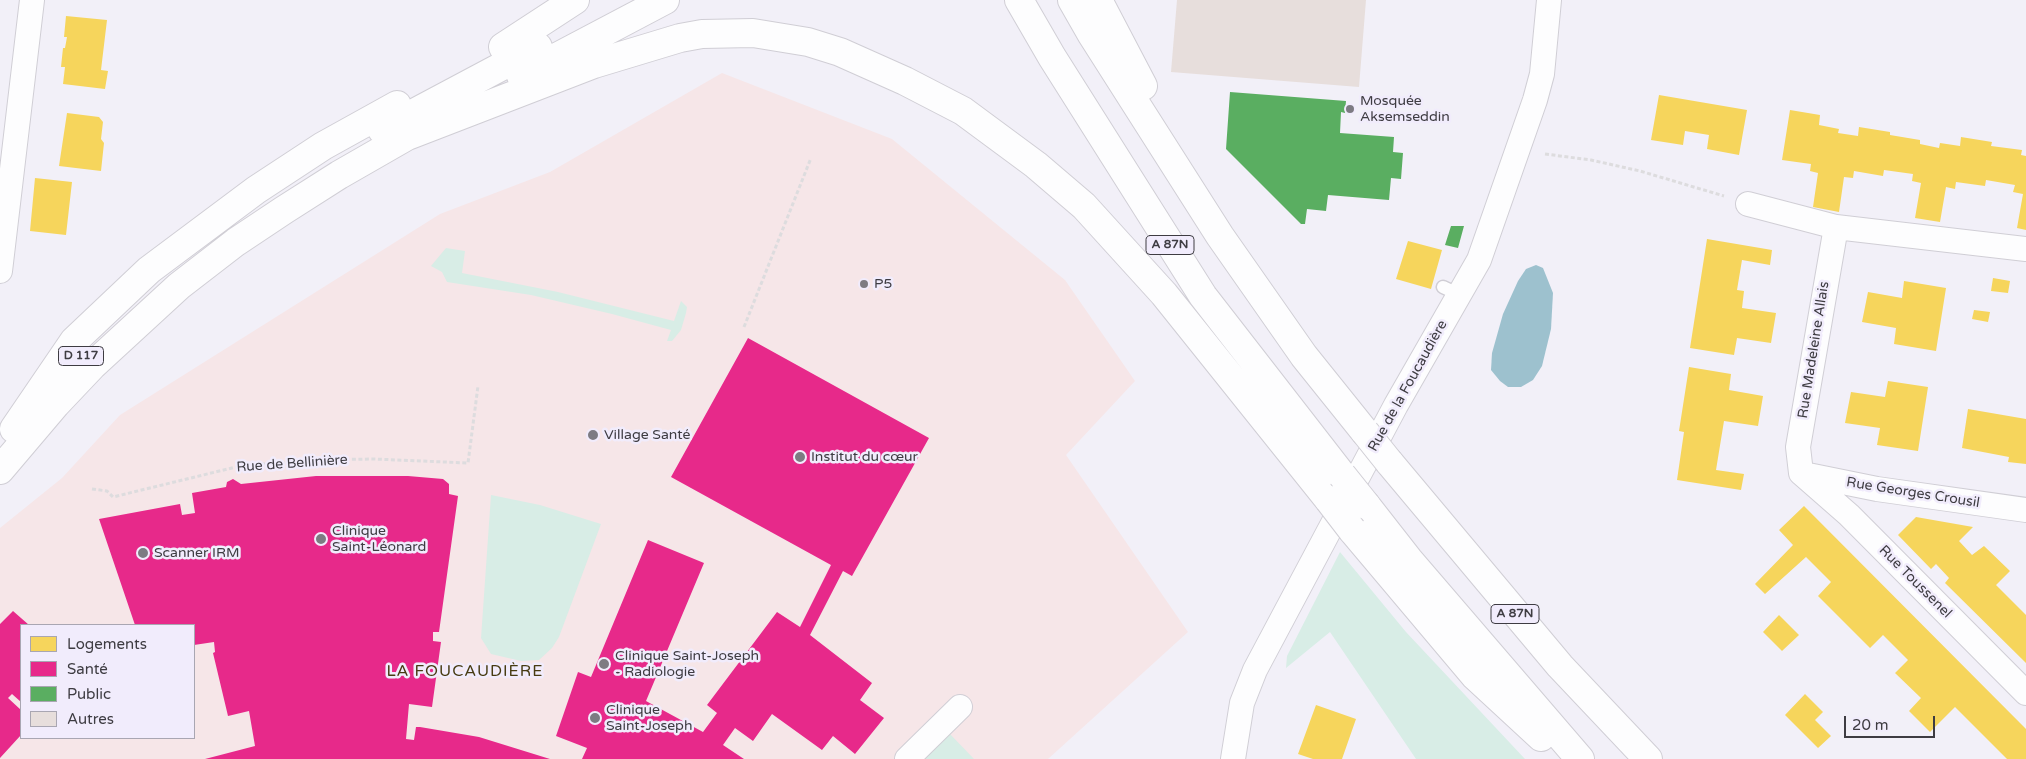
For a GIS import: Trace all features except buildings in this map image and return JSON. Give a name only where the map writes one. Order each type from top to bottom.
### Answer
[{"type":"highway","points":[[7,437],[74,341],[149,270],[190,238],[256,190],[323,146],[508,44],[575,0]]},
{"type":"highway","points":[[174,280],[241,219],[317,168],[382,130],[628,0]]},
{"type":"highway","points":[[174,280],[236,242],[339,174],[397,140],[666,0]]},
{"type":"highway","name":"A 87N","points":[[1019,0],[1067,82],[1202,296],[1409,560],[1580,759]]},
{"type":"highway","name":"A 87N","points":[[1072,0],[1092,35],[1220,236],[1304,356],[1389,462],[1560,666],[1648,759]]},
{"type":"highway","points":[[1098,0],[1220,236]]},
{"type":"highway","points":[[397,140],[594,64],[655,43],[702,34],[753,33],[808,42],[840,52],[905,81],[963,111],[1022,154],[1084,206],[1164,294],[1352,530],[1475,676],[1566,759]]},
{"type":"highway","name":"D 117","points":[[7,437],[115,321],[174,280]]},
{"type":"highway","name":"D 117","points":[[0,470],[56,404],[174,280]]},
{"type":"street","points":[[0,271],[32,0]]},
{"type":"street","name":"Rue de la Foucaudière","points":[[1233,759],[1242,703],[1255,670],[1396,405],[1452,291],[1479,260],[1535,100],[1542,74],[1549,0]]},
{"type":"street","points":[[1748,204],[1836,228],[2026,249]]},
{"type":"street","name":"Rue Madeleine Allais","points":[[1801,473],[1798,448],[1836,228]]},
{"type":"street","name":"Rue Georges Crousil","points":[[1801,473],[1877,489],[2026,510]]},
{"type":"street","name":"Rue Toussenel","points":[[1801,473],[1849,515],[2026,693]]},
{"type":"street","points":[[907,759],[960,707]]},
{"type":"path","points":[[1544,154],[1591,160],[1640,170],[1748,204]]},
{"type":"path","points":[[744,327],[811,158]]},
{"type":"path","name":"Rue de Bellinière","points":[[92,489],[107,491],[113,497],[240,466],[310,460],[374,459],[468,463],[478,386]]},
{"type":"shaded area","name":"Village Santé","points":[[722,73],[892,139],[1065,280],[1135,381],[1066,455],[1188,632],[1048,759],[0,759],[0,528],[62,478],[120,415],[440,214],[550,172]]},
{"type":"green space","points":[[446,248],[465,251],[462,273],[558,292],[674,321],[681,301],[687,307],[681,330],[672,341],[667,341],[671,330],[612,314],[531,295],[447,282],[442,272],[431,266]]},
{"type":"green space","points":[[491,495],[540,505],[601,524],[559,637],[552,648],[539,660],[521,661],[491,654],[481,638]]},
{"type":"green space","points":[[1340,552],[1406,632],[1525,759],[1416,759],[1330,632],[1286,668],[1287,656]]},
{"type":"green space","points":[[949,733],[974,759],[923,759]]},
{"type":"water","points":[[1536,265],[1543,268],[1553,293],[1551,329],[1542,366],[1533,380],[1521,387],[1508,387],[1491,370],[1492,353],[1503,314],[1518,281],[1526,269]]},
{"type":"place","name":"Mosquée Aksemseddin","points":[[1350,109]]},
{"type":"place","name":"P5","points":[[864,284]]},
{"type":"place","name":"Village Santé","points":[[593,435]]},
{"type":"place","name":"Institut du cœur","points":[[800,457]]},
{"type":"place","name":"Clinique Saint-Léonard","points":[[321,539]]},
{"type":"place","name":"Scanner IRM","points":[[143,553]]},
{"type":"place","name":"Clinique Saint-Joseph - Radiologie","points":[[604,664]]},
{"type":"place","name":"Clinique Saint-Joseph","points":[[595,718]]},
{"type":"district","name":"LA FOUCAUDIÈRE","points":[[465,672]]}]
